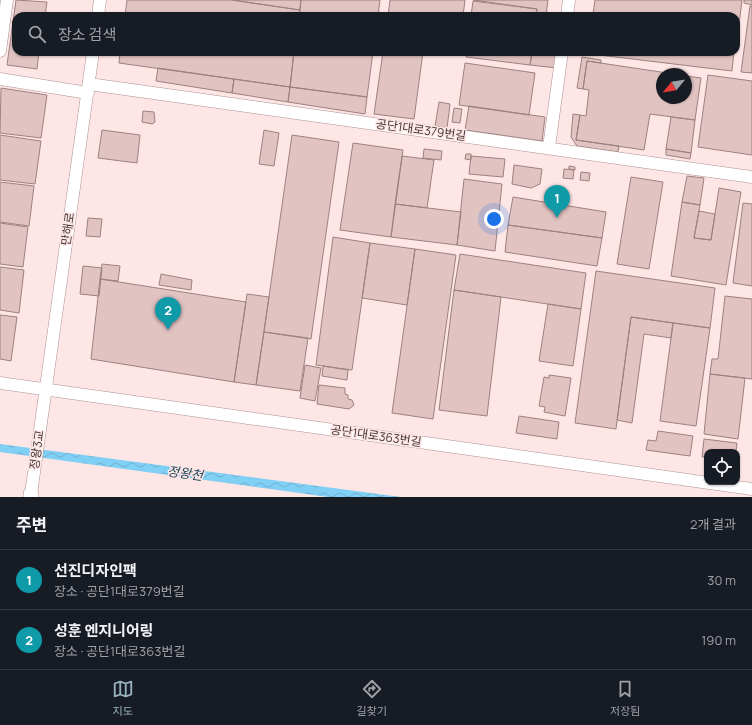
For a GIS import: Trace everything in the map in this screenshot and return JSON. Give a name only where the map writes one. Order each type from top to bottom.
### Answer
[{"type":"street","points":[[0,51],[7,0]]},
{"type":"street","points":[[98,12],[100,0]]},
{"type":"street","points":[[568,12],[569,0]]},
{"type":"street","name":"만해로","points":[[43,406],[92,56]]},
{"type":"street","points":[[549,147],[561,56]]},
{"type":"street","name":"공단1대로379번길","points":[[0,79],[549,147],[752,176]]},
{"type":"street","name":"공단1대로363번길","points":[[0,383],[752,489]]},
{"type":"street","name":"정왕3교","points":[[31,495],[43,406]]},
{"type":"water","name":"정왕천","points":[[0,444],[401,497],[328,497],[0,452]]},
{"type":"building","points":[[16,0],[47,2],[46,12],[14,12]]},
{"type":"building","points":[[127,0],[231,0],[300,10],[300,12],[126,12]]},
{"type":"building","points":[[233,0],[301,0],[300,10]]},
{"type":"building","points":[[301,0],[380,0],[378,12],[300,12]]},
{"type":"building","points":[[390,0],[465,0],[464,12],[388,12]]},
{"type":"building","points":[[473,0],[548,0],[546,12],[537,12],[537,9]]},
{"type":"building","points":[[595,0],[742,0],[740,16],[740,12],[593,12]]},
{"type":"building","points":[[744,0],[752,0],[752,5],[744,3]]},
{"type":"building","points":[[473,1],[537,9],[537,12],[472,12]]},
{"type":"building","points":[[750,6],[752,6],[752,73],[741,72]]},
{"type":"building","points":[[12,29],[12,56],[39,56],[37,69],[7,65]]},
{"type":"building","points":[[120,56],[294,56],[290,87],[119,63]]},
{"type":"building","points":[[294,56],[372,56],[367,97],[290,87]]},
{"type":"building","points":[[382,56],[422,56],[414,119],[374,114]]},
{"type":"building","points":[[466,56],[531,56],[530,65]]},
{"type":"building","points":[[531,56],[558,56],[557,68],[530,65]]},
{"type":"building","points":[[607,56],[734,56],[732,71]]},
{"type":"building","points":[[582,57],[601,60],[601,63],[587,61],[583,89],[577,88]]},
{"type":"building","points":[[587,61],[656,71],[656,104],[692,104],[692,77],[701,78],[695,120],[650,114],[644,150],[576,140],[580,115],[586,116],[589,90],[583,89]]},
{"type":"building","points":[[465,63],[535,73],[529,115],[459,105]]},
{"type":"building","points":[[158,68],[234,79],[232,93],[156,81]]},
{"type":"building","points":[[708,75],[752,81],[752,155],[698,147]]},
{"type":"building","points":[[234,79],[290,87],[288,102],[232,93]]},
{"type":"building","points":[[290,87],[367,97],[365,114],[288,102]]},
{"type":"building","points":[[1,88],[47,95],[41,138],[0,133]]},
{"type":"building","points":[[439,102],[450,104],[447,128],[435,126]]},
{"type":"building","points":[[469,106],[545,117],[542,141],[465,130]]},
{"type":"building","points":[[454,108],[462,109],[460,123],[452,122]]},
{"type":"building","points":[[143,111],[154,112],[155,122],[152,124],[142,122]]},
{"type":"building","points":[[573,114],[580,115],[576,140],[619,146],[618,152],[577,146],[571,137]]},
{"type":"building","points":[[671,117],[695,120],[691,153],[666,149]]},
{"type":"building","points":[[102,130],[140,135],[137,163],[98,158]]},
{"type":"building","points":[[264,130],[279,133],[274,166],[259,164]]},
{"type":"building","points":[[0,135],[41,141],[35,184],[0,180]]},
{"type":"building","points":[[292,135],[339,142],[311,339],[264,332]]},
{"type":"building","points":[[353,143],[403,150],[391,237],[340,230]]},
{"type":"building","points":[[424,149],[442,151],[441,160],[423,158]]},
{"type":"building","points":[[666,149],[691,153],[690,159],[666,155]]},
{"type":"building","points":[[466,154],[471,154],[471,160],[465,159]]},
{"type":"building","points":[[402,156],[434,160],[427,208],[395,204]]},
{"type":"building","points":[[471,156],[505,159],[503,177],[469,174]]},
{"type":"building","points":[[514,165],[542,169],[540,184],[531,188],[512,184]]},
{"type":"building","points":[[569,166],[575,167],[575,170],[569,169]]},
{"type":"building","points":[[564,169],[574,170],[573,179],[563,178]]},
{"type":"building","points":[[581,172],[590,173],[589,181],[580,180]]},
{"type":"building","points":[[687,176],[704,178],[700,205],[682,202]]},
{"type":"building","points":[[631,177],[663,182],[649,269],[617,264]]},
{"type":"building","points":[[464,179],[502,184],[495,251],[457,245]]},
{"type":"building","points":[[0,182],[34,186],[29,226],[0,222]]},
{"type":"building","points":[[719,188],[741,192],[726,285],[671,276],[682,202],[700,205],[694,238],[711,240]]},
{"type":"building","points":[[513,197],[606,212],[602,238],[508,225]]},
{"type":"building","points":[[743,203],[752,204],[752,286],[733,283]]},
{"type":"building","points":[[395,204],[461,212],[457,245],[391,237]]},
{"type":"building","points":[[699,211],[715,214],[711,240],[694,238]]},
{"type":"building","points":[[88,218],[102,219],[100,237],[86,236]]},
{"type":"building","points":[[0,223],[28,227],[23,267],[0,264]]},
{"type":"building","points":[[508,225],[602,238],[597,266],[505,252]]},
{"type":"building","points":[[333,237],[370,243],[352,370],[316,365]]},
{"type":"building","points":[[370,243],[415,249],[407,305],[362,298]]},
{"type":"building","points":[[415,249],[456,255],[433,419],[392,413]]},
{"type":"building","points":[[460,254],[586,273],[581,309],[454,290]]},
{"type":"building","points":[[102,264],[120,266],[118,281],[100,279]]},
{"type":"building","points":[[83,266],[102,268],[99,296],[80,294]]},
{"type":"building","points":[[0,267],[24,270],[19,313],[0,310]]},
{"type":"building","points":[[596,271],[715,288],[710,328],[631,317],[616,429],[575,423]]},
{"type":"building","points":[[161,274],[192,280],[191,290],[159,285]]},
{"type":"building","points":[[100,279],[246,302],[234,382],[91,359]]},
{"type":"building","points":[[454,290],[501,297],[487,416],[439,410]]},
{"type":"building","points":[[247,294],[269,297],[256,385],[234,382]]},
{"type":"building","points":[[725,296],[752,299],[752,379],[710,374],[712,359],[718,359]]},
{"type":"building","points":[[548,304],[581,309],[573,366],[539,361]]},
{"type":"building","points":[[0,315],[17,317],[11,361],[0,359]]},
{"type":"building","points":[[631,317],[673,323],[671,338],[644,334],[632,423],[617,420]]},
{"type":"building","points":[[673,323],[710,328],[696,426],[660,421]]},
{"type":"building","points":[[264,332],[308,338],[300,391],[256,385]]},
{"type":"building","points":[[305,365],[321,368],[315,401],[300,398]]},
{"type":"building","points":[[323,366],[348,370],[347,380],[322,376]]},
{"type":"building","points":[[710,374],[745,378],[738,439],[704,434]]},
{"type":"building","points":[[549,375],[571,378],[565,416],[544,412],[545,407],[539,406],[544,377],[549,378]]},
{"type":"building","points":[[319,385],[345,388],[345,394],[348,395],[348,399],[352,400],[354,405],[349,409],[317,404]]},
{"type":"building","points":[[519,416],[559,422],[557,439],[516,433]]},
{"type":"building","points":[[658,431],[693,436],[690,456],[646,450],[648,440],[656,441]]},
{"type":"building","points":[[704,439],[737,443],[736,449],[704,449],[704,457],[702,457]]},
{"type":"place","name":"선진디자인팩","points":[[557,218]]},
{"type":"place","name":"성훈 엔지니어링","points":[[168,330]]}]
